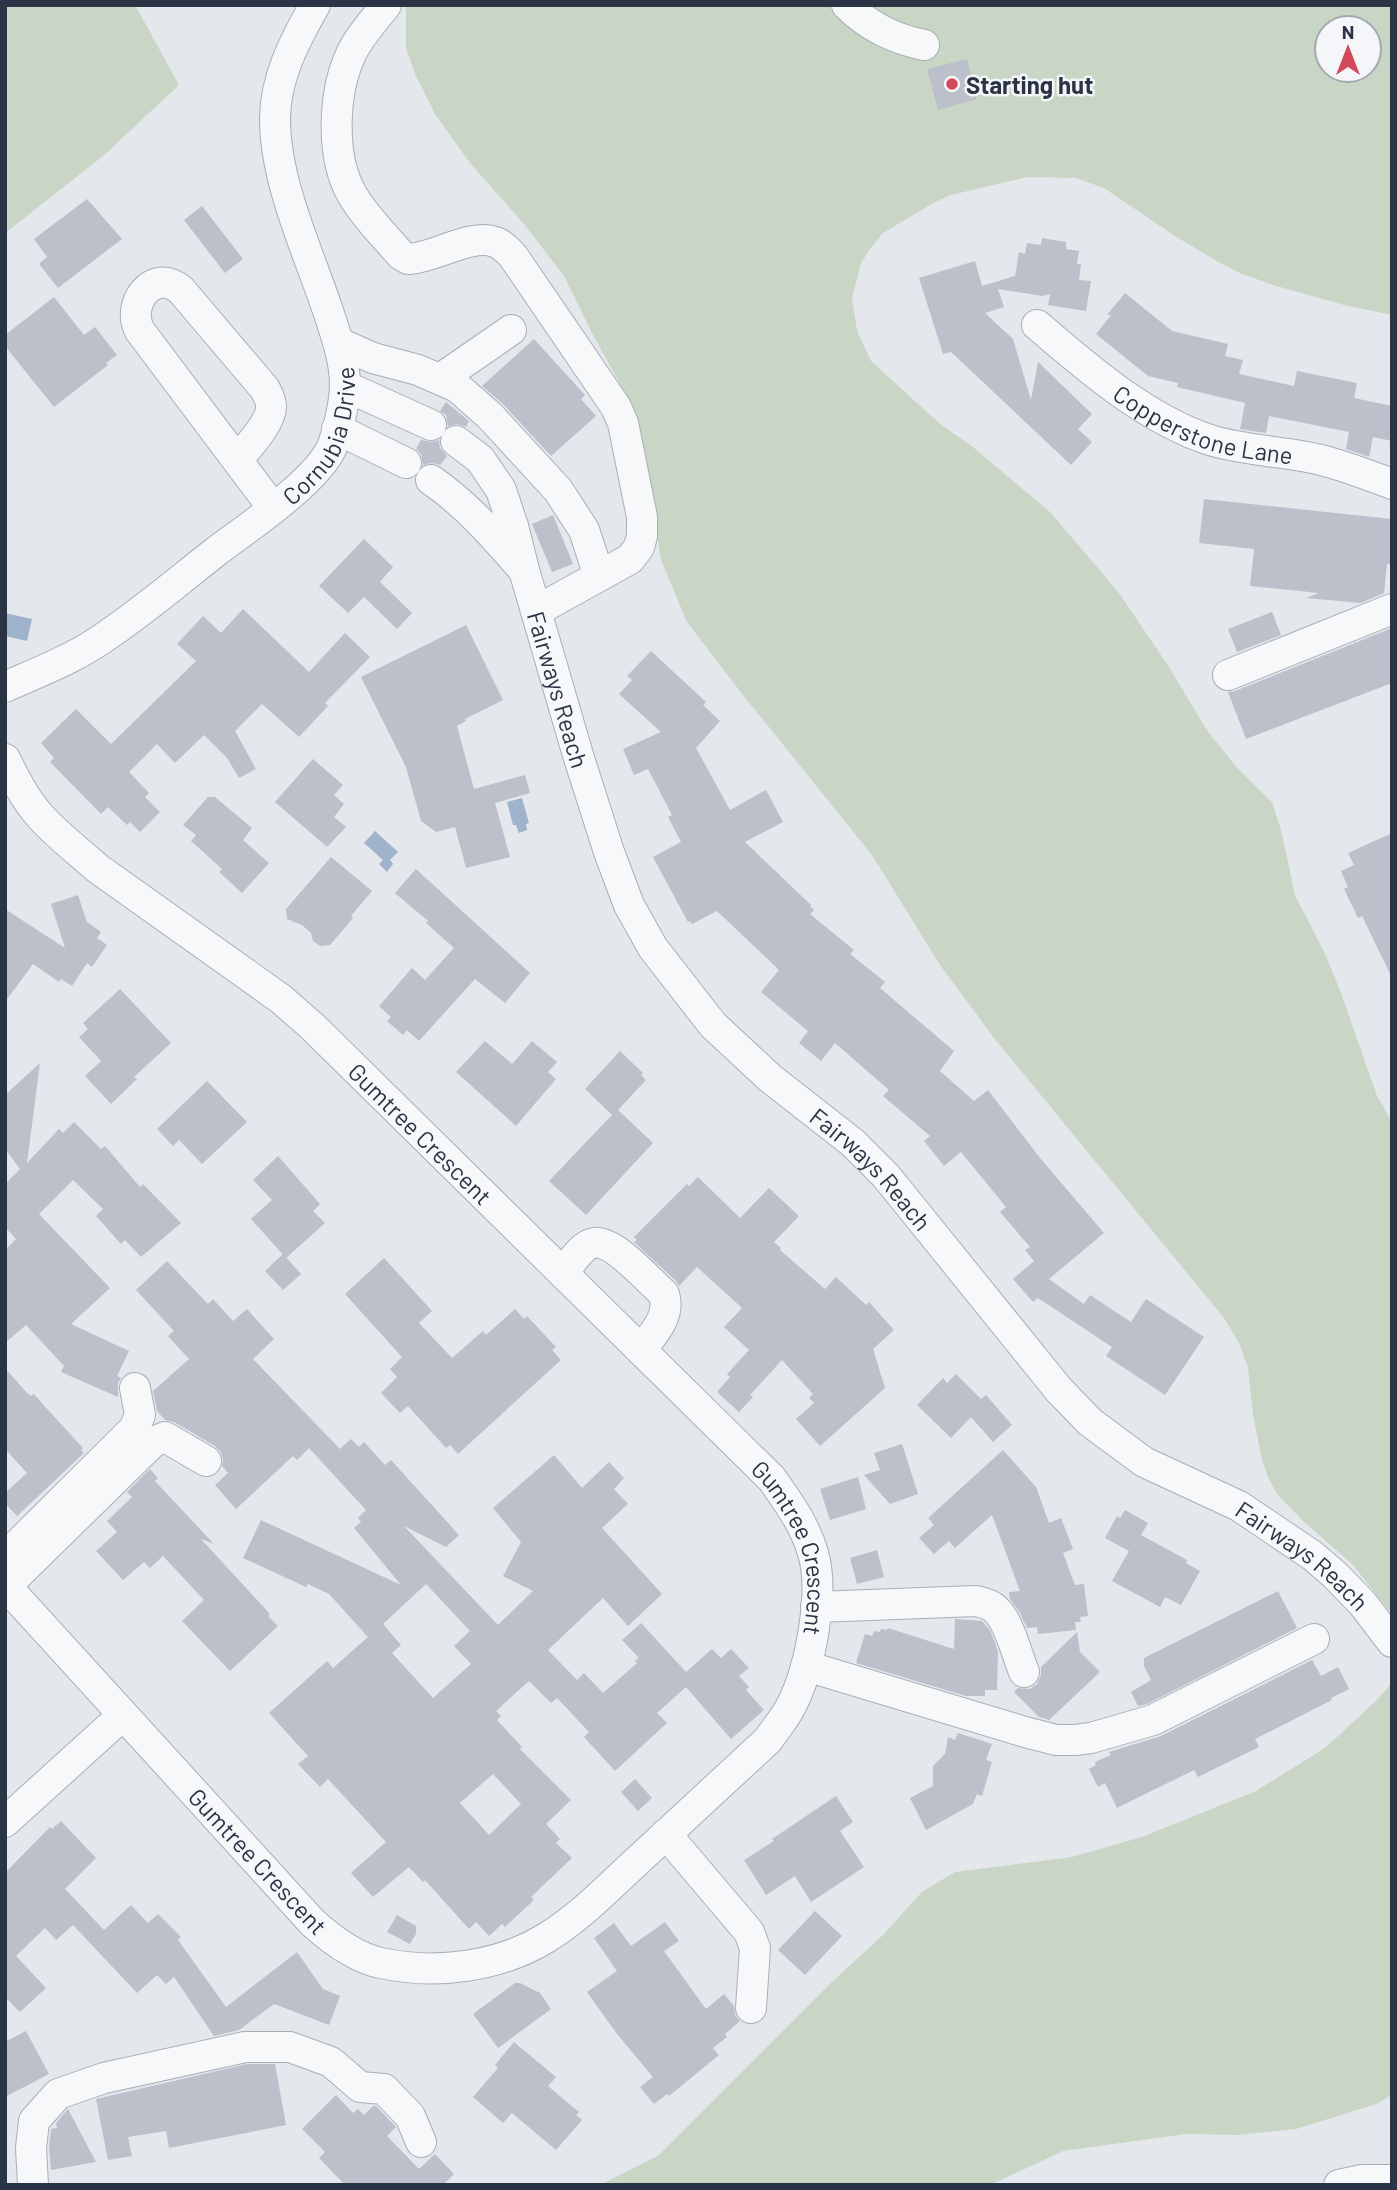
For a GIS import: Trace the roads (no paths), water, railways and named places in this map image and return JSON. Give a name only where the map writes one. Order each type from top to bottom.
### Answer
[{"type":"street","name":"Cornubia Drive","points":[[5,687],[73,656],[109,635],[273,508],[314,472],[331,449],[345,386],[339,343],[288,194],[278,153],[275,118],[279,86],[289,55],[315,5]]},
{"type":"street","points":[[386,5],[352,52],[346,69],[337,125],[337,144],[343,175],[353,197],[401,255],[408,258],[475,241],[496,242],[504,247],[513,256],[616,407],[628,441],[642,517],[642,536],[636,552],[630,559],[536,611]]},
{"type":"street","points":[[847,5],[877,29],[900,40],[925,45]]},
{"type":"street","points":[[237,460],[271,412],[265,389],[181,290],[165,281],[157,282],[149,286],[137,304],[135,323],[237,460],[273,508]]},
{"type":"street","name":"Copperstone Lane","points":[[1037,325],[1083,364],[1150,411],[1182,429],[1212,440],[1320,460],[1392,484]]},
{"type":"street","points":[[440,379],[511,330]]},
{"type":"street","points":[[339,343],[373,358],[418,370],[457,387],[489,416],[558,490],[584,530],[599,576]]},
{"type":"street","points":[[345,386],[431,425]]},
{"type":"street","points":[[337,429],[407,463]]},
{"type":"street","name":"Fairways Reach","points":[[456,441],[480,459],[501,490],[608,852],[629,905],[653,948],[713,1025],[770,1078],[853,1143],[886,1176],[1059,1390],[1090,1423],[1144,1462],[1239,1506],[1313,1556],[1363,1604],[1392,1642]]},
{"type":"street","name":"Fairways Reach","points":[[431,480],[452,495],[488,529],[524,570]]},
{"type":"street","points":[[1228,675],[1392,609]]},
{"type":"street","name":"Gumtree Crescent","points":[[5,759],[39,815],[72,846],[97,868],[281,999],[313,1027],[772,1479],[794,1511],[815,1556],[816,1607],[806,1666],[791,1706],[768,1740],[582,1912],[545,1939],[508,1956],[468,1966],[423,1968],[380,1963],[331,1939],[313,1923],[123,1716],[6,1576]]},
{"type":"street","points":[[563,1273],[584,1248],[594,1243],[605,1245],[621,1254],[664,1294],[667,1303],[665,1314],[641,1350]]},
{"type":"street","points":[[6,1576],[134,1429],[139,1415],[135,1388]]},
{"type":"street","points":[[6,1576],[160,1437],[206,1461]]},
{"type":"street","points":[[816,1607],[976,1601],[987,1604],[997,1610],[1005,1622],[1024,1672]]},
{"type":"street","points":[[806,1666],[1025,1732],[1056,1740],[1075,1740],[1153,1720],[1314,1639]]},
{"type":"street","points":[[5,1822],[123,1716]]},
{"type":"street","points":[[666,1834],[749,1932],[755,1948],[751,2008]]},
{"type":"street","points":[[33,2185],[31,2148],[34,2121],[58,2094],[104,2078],[245,2047],[290,2047],[331,2062],[360,2087],[384,2090],[410,2116],[421,2142]]},
{"type":"street","points":[[1339,2185],[1362,2180],[1392,2180]]},
{"type":"water","points":[[5,613],[32,619],[27,641],[5,636]]},
{"type":"water","points":[[522,798],[529,823],[526,824],[527,830],[519,833],[516,825],[513,825],[507,802]]},
{"type":"water","points":[[375,831],[398,852],[390,860],[393,864],[387,872],[379,864],[383,860],[364,843]]},
{"type":"place","name":"Starting hut","points":[[952,84]]}]
